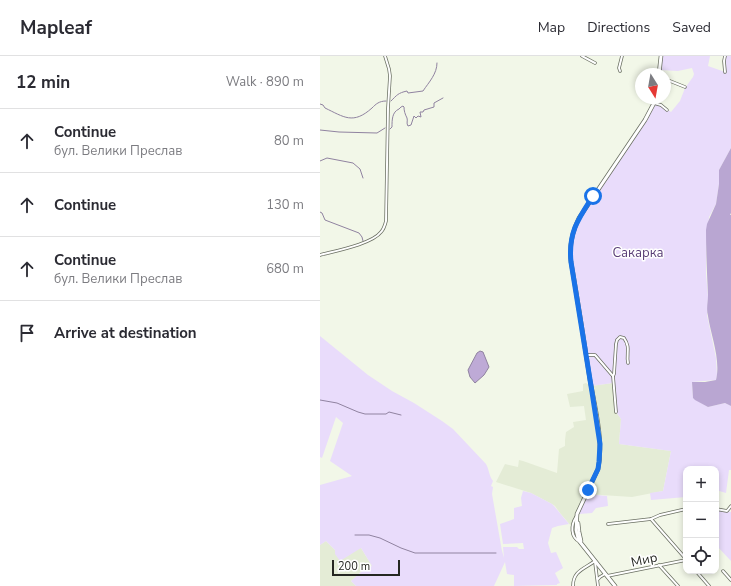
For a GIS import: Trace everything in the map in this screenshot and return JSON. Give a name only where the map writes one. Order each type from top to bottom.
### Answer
[{"type":"main road","points":[[660,68],[661,56]]},
{"type":"main road","points":[[614,586],[584,548],[578,538],[576,530],[577,516],[598,469],[600,455],[599,438],[570,248],[573,232],[579,218],[645,120],[653,104]]},
{"type":"main road","points":[[580,508],[578,528],[584,548]]},
{"type":"street","points":[[320,255],[375,238],[381,233],[386,221],[390,76],[385,56]]},
{"type":"street","points":[[582,56],[595,63]]},
{"type":"street","points":[[620,71],[619,68],[622,56]]},
{"type":"street","points":[[725,56],[725,72]]},
{"type":"street","points":[[671,82],[684,87]]},
{"type":"street","points":[[658,104],[667,110]]},
{"type":"street","points":[[616,412],[613,376],[616,344],[618,338],[620,337],[624,338],[627,344],[629,354],[628,363]]},
{"type":"street","points":[[586,355],[595,355],[613,376]]},
{"type":"street","points":[[719,510],[727,511],[731,506]]},
{"type":"street","points":[[608,524],[651,519],[660,515],[683,510]]},
{"type":"street","points":[[651,519],[683,556]]},
{"type":"street","name":"Мир","points":[[606,575],[683,561]]},
{"type":"street","points":[[573,586],[572,584],[575,575],[595,562],[598,586]]},
{"type":"street","points":[[659,565],[678,586]]},
{"type":"street","points":[[723,571],[731,580]]},
{"type":"street","points":[[699,574],[709,586]]},
{"type":"street","points":[[598,580],[600,577],[606,575]]},
{"type":"shaded area","points":[[731,148],[731,406],[725,403],[708,407],[693,398],[692,382],[716,380],[717,364],[715,348],[707,311],[706,230],[707,224],[716,204],[719,184],[719,170]]},
{"type":"shaded area","points":[[480,351],[483,352],[489,367],[484,375],[475,383],[470,377],[468,370],[477,353]]},
{"type":"shaded area","points":[[586,383],[591,386],[613,383],[616,412],[621,419],[619,444],[671,451],[663,491],[632,497],[586,494],[572,527],[552,504],[531,493],[496,482],[505,464],[518,467],[519,460],[557,473],[559,449],[565,446],[566,432],[574,427],[573,422],[586,420],[584,406],[570,407],[567,394],[583,391],[583,384]]},
{"type":"shaded area","points":[[326,541],[335,550],[361,548],[372,566],[361,572],[351,581],[356,586],[320,586],[320,545]]},
{"type":"green space","name":"Сакарка","points":[[662,56],[710,56],[708,66],[725,72],[725,56],[731,56],[731,148],[719,170],[719,184],[716,204],[709,217],[706,246],[708,297],[707,315],[716,358],[717,375],[716,380],[692,382],[693,398],[708,407],[725,403],[731,406],[731,470],[729,470],[726,493],[719,491],[719,466],[683,466],[683,497],[651,500],[650,493],[663,491],[671,451],[619,444],[621,419],[616,412],[613,383],[591,386],[570,248],[575,224],[653,104],[661,105],[671,112],[680,101],[685,88],[694,74],[692,68],[678,71],[671,71],[671,68],[660,68]]},
{"type":"green space","points":[[320,336],[368,375],[453,429],[486,464],[493,481],[491,486],[493,487],[492,494],[504,558],[503,547],[517,547],[519,549],[524,549],[523,543],[503,544],[500,524],[514,519],[514,508],[522,506],[521,498],[523,491],[531,493],[554,506],[569,524],[552,528],[548,543],[551,553],[556,552],[563,568],[555,573],[560,583],[557,585],[514,586],[514,575],[507,574],[505,562],[494,586],[356,586],[351,581],[361,572],[372,566],[361,548],[340,561],[335,554],[335,550],[326,541],[320,545],[320,485],[352,476],[330,461],[343,423],[336,417],[322,458],[320,457]]},
{"type":"green space","points":[[586,494],[607,496],[608,506],[596,508],[592,513],[579,514]]},
{"type":"green space","points":[[719,510],[731,512],[731,561],[719,548]]},
{"type":"waterway","points":[[391,101],[398,94],[407,91],[408,93],[423,91],[434,74],[437,63]]},
{"type":"waterway","points":[[390,129],[392,127],[392,119],[394,114],[401,107],[404,107],[408,126],[411,125],[414,116],[416,118],[418,116],[421,117],[420,112],[434,107],[434,103],[443,98]]},
{"type":"waterway","points":[[320,104],[338,114],[348,118],[354,118],[365,113],[378,103],[386,101]]},
{"type":"waterway","points":[[320,130],[377,133],[385,128]]},
{"type":"waterway","points":[[320,161],[327,158],[353,163],[360,169],[363,178]]},
{"type":"waterway","points":[[320,212],[325,220],[359,233],[363,241]]},
{"type":"waterway","points":[[320,400],[337,403],[365,414],[386,414],[389,412],[401,415]]},
{"type":"waterway","points":[[355,535],[369,535],[380,538],[415,553],[496,553]]},
{"type":"route","points":[[588,490],[598,469],[600,444],[570,248],[575,224],[593,196]]}]
